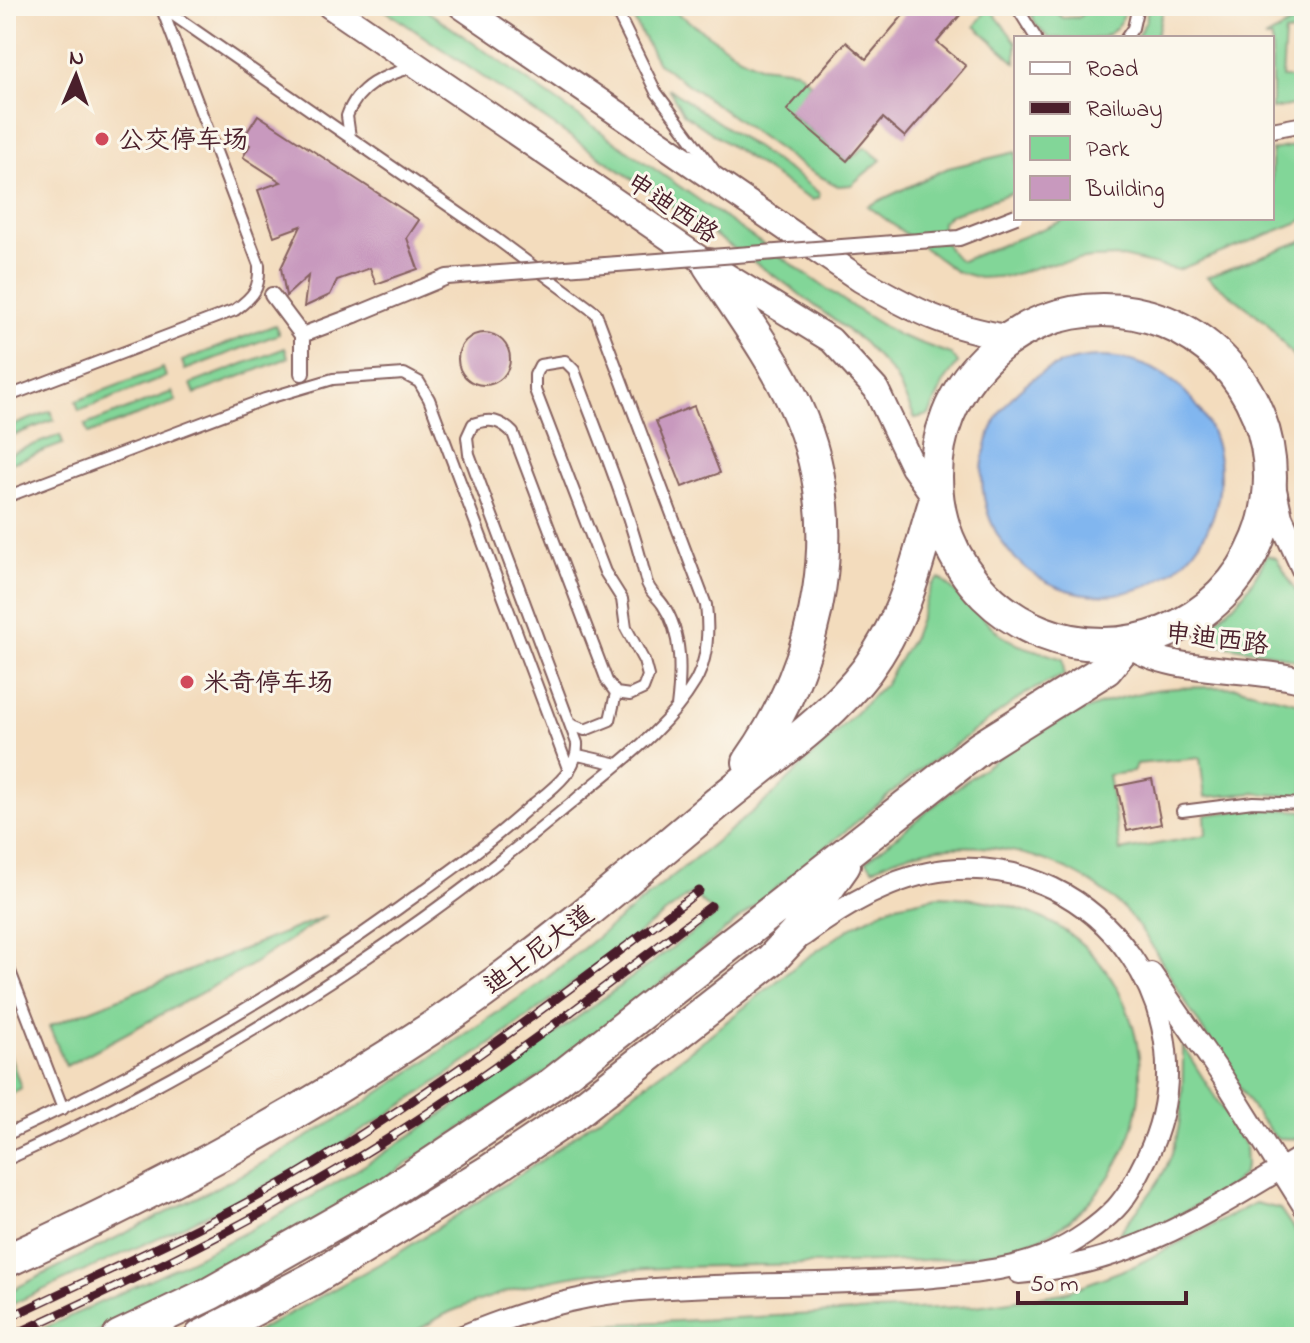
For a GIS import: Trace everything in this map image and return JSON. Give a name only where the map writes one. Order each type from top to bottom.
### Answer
[{"type":"highway","points":[[709,265],[763,346],[796,406],[816,466],[824,529],[810,638],[796,678],[773,727],[723,798]]},
{"type":"highway","points":[[1103,310],[1136,314],[1167,323],[1196,339],[1221,359],[1242,384],[1257,413],[1267,443],[1271,476],[1266,516],[1252,553],[1230,587],[1201,613],[1177,626],[1127,643],[1073,642],[1023,625],[981,593],[951,550],[936,499],[938,446],[956,396],[989,354],[1039,323],[1071,313],[1103,310]]},
{"type":"highway","name":"迪士尼大道","points":[[6,1261],[179,1178],[367,1070],[520,965],[831,707],[865,672],[896,625],[910,593],[936,499]]},
{"type":"highway","points":[[119,1337],[296,1247],[468,1142],[632,1025],[794,891],[858,845],[980,748],[1106,669],[1127,643]]},
{"type":"highway","points":[[201,1337],[312,1279],[488,1172],[573,1115],[771,960],[796,933],[858,845]]},
{"type":"street","name":"申迪西路","points":[[330,6],[709,265],[831,340],[876,389],[913,467],[936,499]]},
{"type":"street","name":"申迪西路","points":[[461,6],[861,280],[920,314],[963,329],[1011,338]]},
{"type":"street","points":[[1274,130],[1304,124]]},
{"type":"street","points":[[302,335],[447,277],[959,238],[1014,217]]},
{"type":"street","points":[[272,295],[302,335],[302,373]]},
{"type":"street","points":[[1271,476],[1280,517],[1304,569]]},
{"type":"street","name":"申迪西路","points":[[1127,643],[1144,657],[1273,673],[1304,681]]},
{"type":"street","points":[[771,960],[843,909],[909,877],[948,870],[987,869],[1030,878],[1076,900],[1116,934],[1177,1009],[1304,1207]]},
{"type":"street","points":[[879,1282],[1021,1264],[1052,1253],[1087,1232],[1116,1208],[1134,1182],[1156,1139],[1165,1100],[1167,1054],[1159,1012],[1144,975],[1116,934]]},
{"type":"street","points":[[460,1337],[528,1313],[598,1294],[879,1282],[1050,1270],[1104,1259],[1164,1236],[1304,1155]]},
{"type":"lane","points":[[614,6],[656,92],[730,190]]},
{"type":"lane","points":[[1016,6],[1035,36]]},
{"type":"lane","points":[[1127,36],[1133,28],[1138,6]]},
{"type":"lane","points":[[6,1160],[78,1127],[203,1061],[418,922],[526,841],[618,764],[677,707],[696,681],[709,631],[706,605],[596,313],[161,7]]},
{"type":"lane","points":[[6,397],[235,310],[253,296],[260,284],[254,250],[161,7]]},
{"type":"lane","points":[[351,139],[347,116],[365,87],[385,75],[418,65]]},
{"type":"lane","points":[[6,1135],[63,1109],[283,988],[462,863],[569,771],[578,755],[570,724],[469,454],[467,437],[473,424],[486,420],[501,422],[513,433],[607,681],[616,693],[630,695],[643,689],[648,676],[644,661],[626,628],[622,599],[605,572],[535,390],[535,375],[540,365],[553,360],[565,361],[574,370],[634,530],[646,582],[663,605],[676,636],[680,680],[677,707]]},
{"type":"lane","points":[[6,497],[310,384],[381,373],[404,374],[419,382],[429,399],[569,771]]},
{"type":"lane","points":[[570,724],[585,730],[610,720],[616,693]]},
{"type":"lane","points":[[578,755],[618,764]]},
{"type":"lane","points":[[1182,811],[1253,802],[1304,804]]},
{"type":"lane","points":[[6,961],[63,1109]]},
{"type":"green space","points":[[379,6],[420,6],[856,309],[898,335],[951,354],[958,363],[944,382],[929,415],[915,418],[895,376],[863,342],[786,284]]},
{"type":"green space","points":[[626,6],[667,6],[740,57],[759,66],[796,70],[811,83],[788,111],[847,161],[865,147],[881,160],[851,185],[838,186],[806,169],[658,63]]},
{"type":"green space","points":[[1028,6],[1049,6],[1063,18],[1080,17],[1089,6],[1126,6],[1115,29],[1104,36],[1047,36],[1036,25]]},
{"type":"green space","points":[[1148,6],[1164,6],[1156,36],[1137,36],[1146,21]]},
{"type":"green space","points":[[989,7],[1014,39],[1014,61],[975,26]]},
{"type":"green space","points":[[1304,17],[1304,31],[1285,33],[1282,78],[1304,78],[1304,103],[1274,109],[1274,36],[1269,36]]},
{"type":"green space","points":[[668,88],[800,178],[819,193],[819,198],[812,200],[801,194],[684,114]]},
{"type":"green space","points":[[1304,144],[1304,220],[1178,270],[1122,257],[1091,258],[1044,265],[1009,276],[980,278],[955,271],[868,206],[948,168],[1014,152],[1014,192],[950,215],[942,222],[946,244],[961,261],[1065,220],[1274,220],[1274,150]]},
{"type":"green space","points":[[1304,240],[1304,370],[1266,322],[1207,277]]},
{"type":"green space","points":[[275,325],[279,334],[185,370],[182,361]]},
{"type":"green space","points":[[285,348],[288,358],[195,394],[191,384]]},
{"type":"green space","points":[[163,368],[166,377],[79,411],[76,401]]},
{"type":"green space","points":[[172,392],[176,401],[88,434],[85,425]]},
{"type":"green space","points":[[51,411],[54,420],[6,438],[6,428]]},
{"type":"green space","points":[[60,435],[63,444],[6,465],[6,455]]},
{"type":"green space","points":[[1267,555],[1276,558],[1304,604],[1304,663],[1275,654],[1203,642],[1202,631],[1240,598]]},
{"type":"green space","points":[[940,578],[1001,635],[1019,645],[1063,659],[1064,675],[1028,692],[917,772],[576,1053],[338,1209],[224,1272],[87,1337],[24,1337],[240,1235],[365,1165],[500,1074],[717,915],[692,893],[542,1007],[388,1115],[280,1178],[6,1307],[6,1293],[247,1172],[358,1107],[538,985],[772,796],[885,684],[913,637],[932,585]]},
{"type":"green space","points":[[1235,687],[1304,704],[1304,797],[1255,793],[1205,797],[1200,758],[1136,764],[1133,772],[1108,775],[1120,851],[1206,835],[1205,815],[1258,808],[1304,811],[1304,1139],[1276,1138],[1241,1090],[1139,927],[1115,901],[1085,879],[1051,863],[1015,852],[978,847],[941,848],[906,855],[873,869],[866,861],[998,758],[1070,717],[1109,701],[1150,691]]},
{"type":"green space","points":[[938,896],[993,902],[1043,918],[1065,931],[1086,947],[1104,968],[1119,992],[1132,1024],[1140,1075],[1137,1110],[1127,1144],[1097,1193],[1054,1231],[1019,1246],[958,1258],[663,1268],[575,1275],[486,1299],[452,1311],[412,1333],[394,1338],[247,1337],[397,1254],[542,1160],[686,1054],[802,961],[855,925],[892,906]]},
{"type":"green space","points":[[326,916],[245,969],[66,1066],[49,1026]]},
{"type":"green space","points":[[6,1043],[21,1088],[6,1097]]},
{"type":"green space","points":[[1183,1046],[1245,1145],[1246,1165],[1243,1174],[1229,1188],[1128,1242],[1118,1235],[1167,1165],[1178,1132]]},
{"type":"green space","points":[[1255,1203],[1280,1209],[1304,1244],[1304,1331],[1297,1337],[555,1337],[597,1325],[976,1306],[1063,1293],[1134,1266]]},
{"type":"water","points":[[1101,357],[1124,359],[1147,366],[1185,392],[1211,430],[1218,453],[1218,499],[1211,522],[1185,560],[1147,586],[1124,593],[1101,595],[1078,593],[1055,586],[1017,560],[991,522],[984,499],[982,476],[984,453],[991,430],[1017,392],[1055,366],[1078,359]]},
{"type":"building","points":[[911,6],[968,6],[937,42],[966,66],[905,137],[883,118],[847,161],[787,110],[846,42],[866,59]]},
{"type":"building","points":[[258,115],[419,220],[407,238],[418,269],[376,284],[370,268],[337,280],[330,295],[304,307],[308,276],[286,296],[281,268],[301,226],[274,236],[258,190],[281,182],[243,157],[250,145],[242,140]]},
{"type":"building","points":[[484,333],[502,341],[510,359],[502,377],[484,385],[466,377],[458,359],[466,341]]},
{"type":"building","points":[[694,406],[720,473],[682,487],[656,421]]},
{"type":"building","points":[[1152,779],[1161,824],[1127,831],[1117,786]]},
{"type":"railway","points":[[6,1319],[194,1230],[304,1170],[456,1071],[699,891]]},
{"type":"railway","points":[[9,1337],[214,1238],[363,1154],[526,1045],[711,906]]},
{"type":"place","name":"公交停车场","points":[[102,139]]},
{"type":"place","name":"米奇停车场","points":[[187,682]]}]
